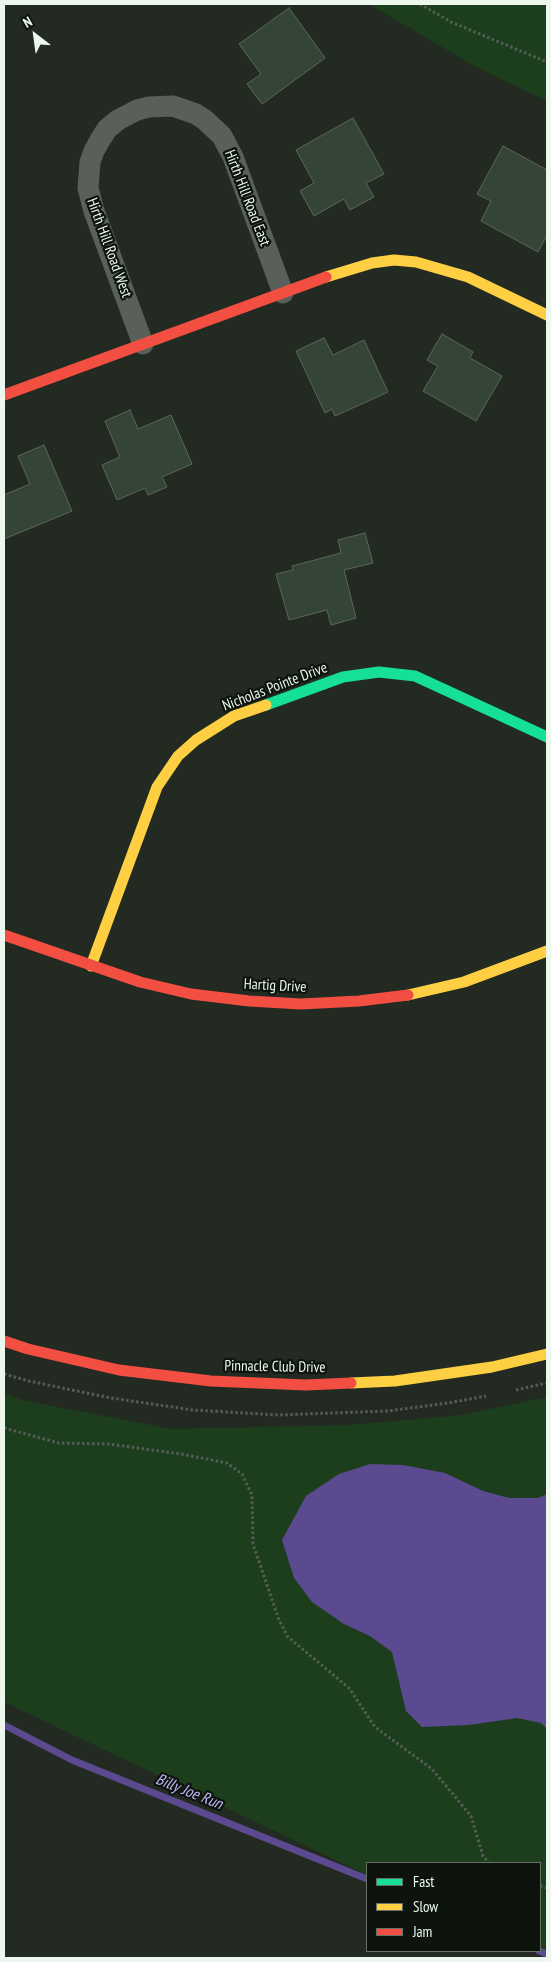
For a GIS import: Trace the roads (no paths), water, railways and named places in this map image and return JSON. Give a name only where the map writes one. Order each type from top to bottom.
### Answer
[{"type":"street","name":"Hirth Hill Road East","points":[[137,110],[149,107],[174,106],[196,114],[222,136],[233,157],[282,293]]},
{"type":"street","name":"Hirth Hill Road West","points":[[137,110],[118,120],[100,140],[90,162],[88,188],[94,211],[144,344]]},
{"type":"street","points":[[4,395],[346,270],[372,263],[394,260],[416,262],[468,276],[547,315]]},
{"type":"street","name":"Nicholas Pointe Drive","points":[[91,966],[158,787],[178,756],[196,740],[234,716],[343,677],[379,672],[415,676],[434,683],[547,737]]},
{"type":"street","name":"Hartig Drive","points":[[4,935],[140,982],[191,994],[249,1001],[301,1004],[359,1001],[412,994],[464,982],[547,951]]},
{"type":"street","name":"Pinnacle Club Drive","points":[[4,1341],[28,1349],[120,1370],[211,1381],[306,1385],[395,1381],[492,1367],[547,1354]]},
{"type":"waterway","name":"Billy Joe Run","points":[[4,1725],[72,1760],[366,1879]]},
{"type":"waterway","name":"Billy Joe Run","points":[[541,1952],[547,1954]]}]
